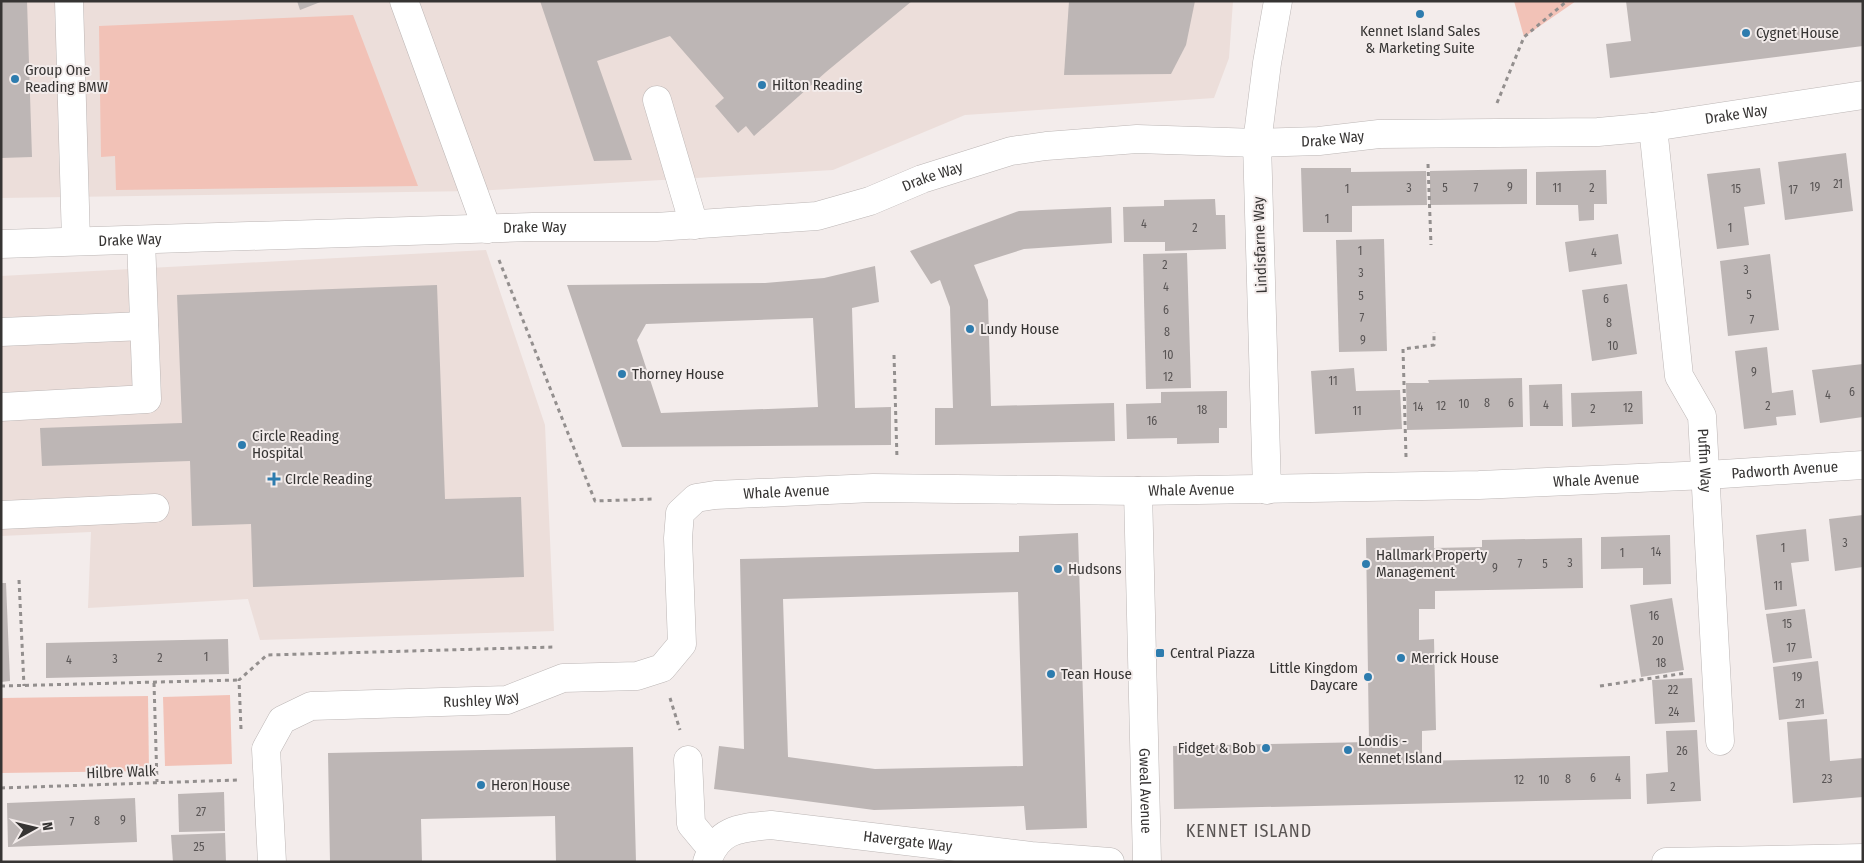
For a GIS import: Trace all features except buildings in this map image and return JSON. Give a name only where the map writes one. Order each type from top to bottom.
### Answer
[{"type":"street","points":[[69,1],[76,241]]},
{"type":"street","points":[[404,1],[487,229]]},
{"type":"street","name":"Lindisfarne Way","points":[[1267,490],[1257,143],[1267,62],[1278,1]]},
{"type":"street","name":"Drake Way","points":[[1,244],[487,229],[656,227],[817,216],[870,201],[922,179],[1011,151],[1046,146],[1137,139],[1257,143],[1319,141],[1379,134],[1598,132],[1653,127],[1863,95]]},
{"type":"street","points":[[657,100],[694,225]]},
{"type":"street","name":"Puffin Way","points":[[1653,127],[1679,376],[1702,416],[1707,475],[1720,741]]},
{"type":"street","points":[[1,407],[147,399],[141,240]]},
{"type":"street","points":[[1,332],[144,326]]},
{"type":"street","name":"Padworth Avenue","points":[[1707,475],[1863,465]]},
{"type":"street","name":"Whale Avenue","points":[[688,505],[715,495],[898,488],[1138,491],[1267,490],[1406,485],[1479,485],[1707,475]]},
{"type":"street","name":"Gweal Avenue","points":[[1138,491],[1147,862]]},
{"type":"street","points":[[662,668],[682,644],[678,538],[688,505]]},
{"type":"street","points":[[1,515],[155,508]]},
{"type":"street","name":"Rushley Way","points":[[272,862],[266,749],[282,720],[311,706],[507,700],[562,678],[637,676],[662,668]]},
{"type":"street","name":"Havergate Way","points":[[688,760],[691,824],[709,855],[734,829],[772,825],[1031,856],[1110,862]]},
{"type":"street","points":[[1666,862],[1863,858]]},
{"type":"path","points":[[1485,133],[1524,37],[1567,1]]},
{"type":"path","points":[[1427,133],[1431,246]]},
{"type":"path","points":[[487,229],[595,501],[688,505]]},
{"type":"path","points":[[1406,485],[1403,349],[1434,345],[1434,332]]},
{"type":"path","points":[[894,354],[898,488]]},
{"type":"path","points":[[19,580],[24,686]]},
{"type":"path","points":[[1,686],[240,680],[267,655],[555,647]]},
{"type":"path","points":[[662,668],[688,760]]},
{"type":"path","points":[[1600,686],[1716,668]]},
{"type":"path","points":[[154,682],[157,782]]},
{"type":"path","name":"Hilbre Walk","points":[[1,788],[242,780]]},
{"type":"shaded area","points":[[1,1],[1233,1],[1229,58],[1214,98],[965,115],[833,170],[475,191],[1,198]]},
{"type":"shaded area","points":[[1514,1],[1576,1],[1524,37]]},
{"type":"shaded area","points":[[353,15],[418,186],[116,190],[115,156],[101,157],[99,26]]},
{"type":"shaded area","name":"CIrcle Reading","points":[[486,250],[545,425],[554,631],[260,640],[248,599],[88,608],[91,532],[1,536],[1,276]]},
{"type":"shaded area","points":[[230,695],[232,764],[165,766],[163,697]]},
{"type":"shaded area","points":[[148,696],[149,771],[1,773],[1,698]]},
{"type":"place","name":"Kennet Island Sales & Marketing Suite","points":[[1420,14]]},
{"type":"place","name":"Cygnet House","points":[[1746,33]]},
{"type":"place","name":"Group One Reading BMW","points":[[15,79]]},
{"type":"place","name":"Hilton Reading","points":[[762,85]]},
{"type":"place","name":"Lundy House","points":[[970,329]]},
{"type":"place","name":"Thorney House","points":[[622,374]]},
{"type":"place","name":"Circle Reading Hospital","points":[[242,445]]},
{"type":"place","name":"CIrcle Reading","points":[[274,479]]},
{"type":"place","name":"Hallmark Property Management","points":[[1366,564]]},
{"type":"place","name":"Hudsons","points":[[1058,569]]},
{"type":"place","name":"Central Piazza","points":[[1160,653]]},
{"type":"place","name":"Merrick House","points":[[1401,658]]},
{"type":"place","name":"Tean House","points":[[1051,674]]},
{"type":"place","name":"Little Kingdom Daycare","points":[[1368,677]]},
{"type":"place","name":"Fidget & Bob","points":[[1266,748]]},
{"type":"place","name":"Londis - Kennet Island","points":[[1348,750]]},
{"type":"place","name":"Heron House","points":[[481,785]]},
{"type":"district","name":"KENNET ISLAND","points":[[1249,831]]}]
